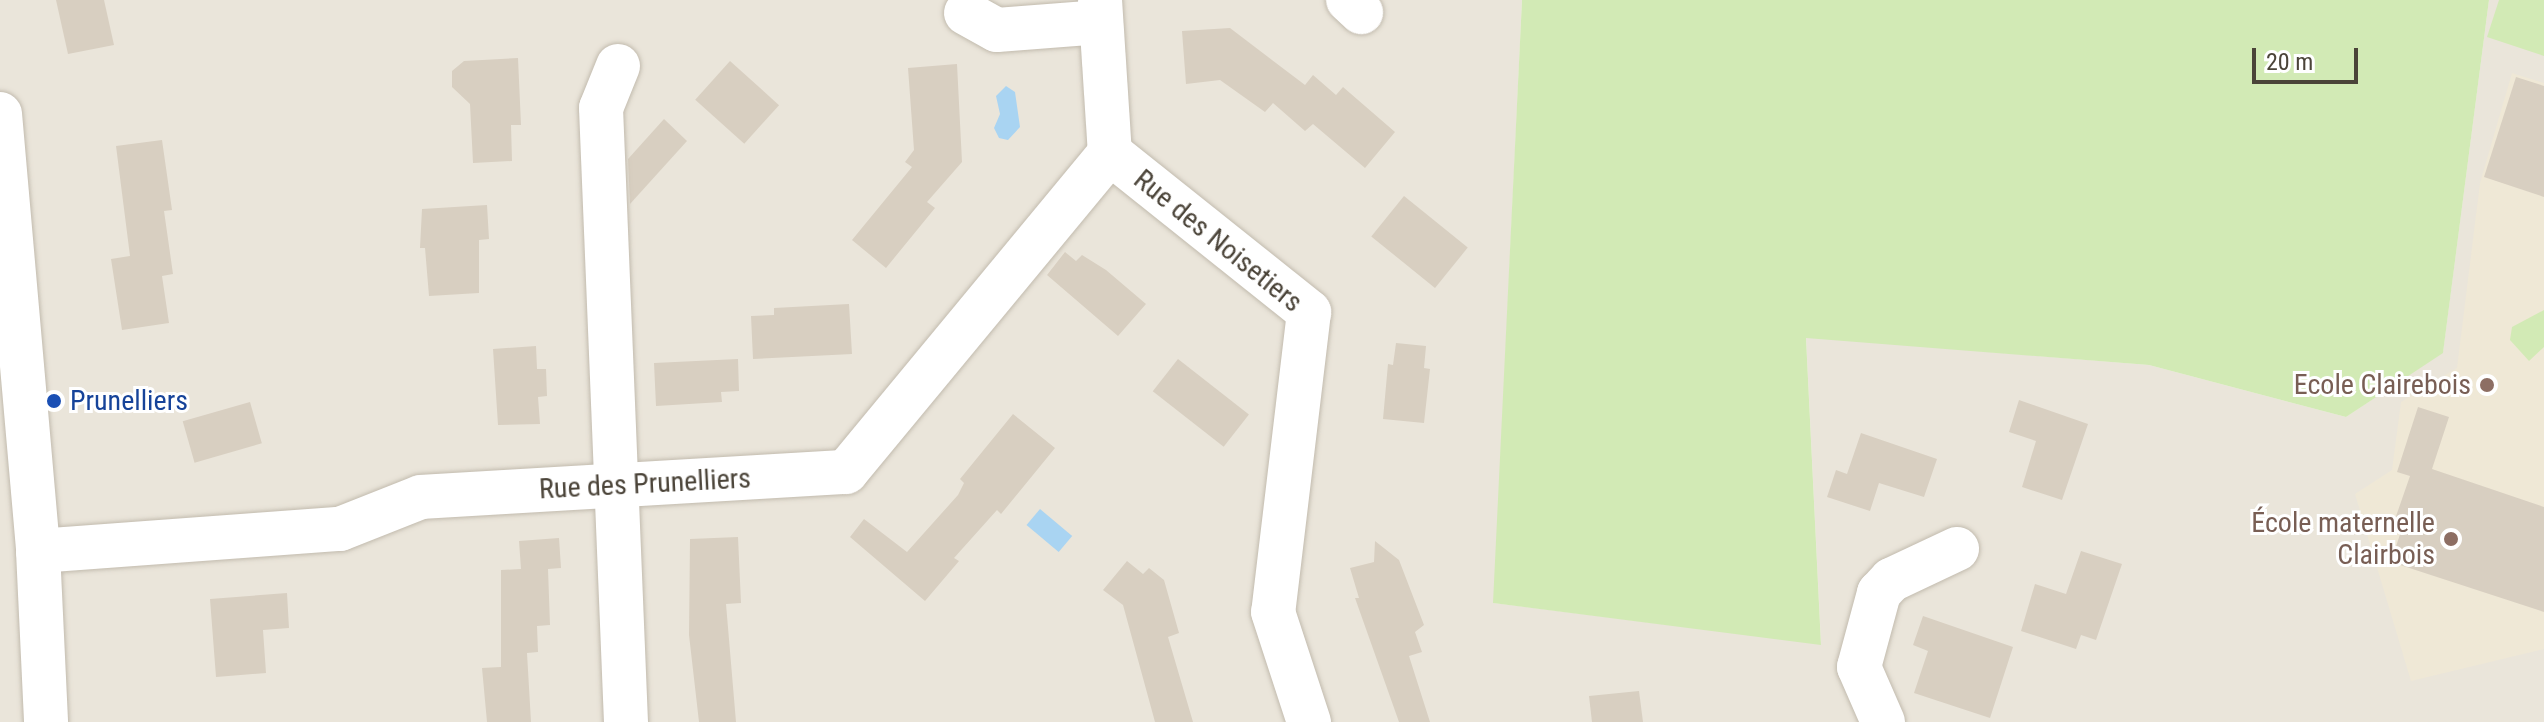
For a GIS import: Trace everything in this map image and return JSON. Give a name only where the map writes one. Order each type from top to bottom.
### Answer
[{"type":"street","points":[[966,13],[997,30],[1100,11]]},
{"type":"street","name":"Rue des Noisetiers","points":[[1100,11],[1110,153],[1309,312],[1273,612],[1309,722]]},
{"type":"street","points":[[618,66],[601,108],[613,487],[626,722]]},
{"type":"street","points":[[0,114],[38,551],[46,722]]},
{"type":"street","name":"Rue des Prunelliers","points":[[38,551],[340,529],[421,497],[846,472],[1110,153]]},
{"type":"street","points":[[1883,722],[1859,667],[1879,593],[1891,580],[1957,549]]},
{"type":"shaded area","points":[[0,0],[1522,0],[1494,603],[1821,644],[1806,337],[2149,365],[2346,417],[2443,352],[2489,0],[2544,0],[2544,722],[0,722]]},
{"type":"shaded area","name":"Ecole Clairebois","points":[[2512,73],[2544,83],[2544,649],[2411,681],[2355,494],[2392,470],[2401,402],[2457,368],[2480,183]]},
{"type":"green space","points":[[1522,0],[2489,0],[2443,353],[2346,417],[2149,365],[1806,338],[1821,645],[1493,603]]},
{"type":"green space","points":[[2499,0],[2544,0],[2544,56],[2487,37]]},
{"type":"green space","points":[[2544,310],[2544,347],[2529,361],[2510,340],[2512,327]]},
{"type":"water","points":[[1006,86],[1015,92],[1020,127],[1008,140],[999,138],[994,128],[1000,114],[996,96]]},
{"type":"water","points":[[1040,509],[1072,536],[1059,552],[1027,525]]},
{"type":"building","points":[[56,0],[104,0],[114,45],[68,54]]},
{"type":"building","points":[[1230,28],[1305,85],[1313,75],[1336,95],[1343,87],[1395,132],[1365,168],[1313,124],[1305,131],[1273,103],[1265,112],[1220,80],[1186,84],[1182,31]]},
{"type":"building","points":[[518,58],[521,125],[511,125],[512,161],[473,163],[470,104],[452,87],[452,71],[464,61]]},
{"type":"building","points":[[730,61],[779,105],[744,144],[695,100]]},
{"type":"building","points":[[957,64],[962,162],[927,202],[935,208],[886,268],[852,240],[912,167],[905,162],[914,150],[908,68]]},
{"type":"building","points":[[2516,77],[2544,86],[2544,197],[2484,177]]},
{"type":"building","points":[[664,119],[687,141],[630,204],[628,159]]},
{"type":"building","points":[[162,140],[172,210],[164,211],[173,274],[162,276],[169,323],[122,330],[111,259],[130,256],[116,146]]},
{"type":"building","points":[[1404,196],[1468,248],[1435,288],[1371,236]]},
{"type":"building","points":[[487,205],[489,239],[479,240],[479,293],[429,296],[425,248],[420,248],[422,209]]},
{"type":"building","points":[[1065,252],[1076,261],[1082,255],[1106,270],[1146,304],[1118,336],[1047,275]]},
{"type":"building","points":[[849,304],[852,354],[753,359],[751,316],[774,315],[774,308]]},
{"type":"building","points":[[1396,343],[1426,346],[1424,368],[1430,369],[1424,423],[1383,419],[1388,364],[1393,365]]},
{"type":"building","points":[[536,346],[537,369],[546,369],[547,396],[538,397],[540,424],[498,425],[493,349]]},
{"type":"building","points":[[738,359],[739,391],[721,392],[722,402],[656,406],[654,363]]},
{"type":"building","points":[[1178,359],[1249,414],[1224,447],[1153,391]]},
{"type":"building","points":[[2019,400],[2088,424],[2062,500],[2022,487],[2036,441],[2009,432]]},
{"type":"building","points":[[250,402],[262,443],[195,463],[183,421]]},
{"type":"building","name":"École maternelle Clairbois","points":[[2418,407],[2449,417],[2432,469],[2544,507],[2544,612],[2391,562],[2403,525],[2394,522],[2410,476],[2397,472]]},
{"type":"building","points":[[1013,414],[1055,448],[1001,514],[997,510],[954,558],[959,561],[925,601],[850,537],[864,519],[907,552],[958,495],[964,483],[960,479]]},
{"type":"building","points":[[1861,433],[1937,459],[1924,497],[1879,483],[1870,511],[1827,497],[1836,470],[1847,474]]},
{"type":"building","points":[[738,537],[741,603],[726,604],[736,722],[699,722],[689,635],[690,539]]},
{"type":"building","points":[[559,538],[561,568],[548,569],[550,625],[537,626],[538,652],[527,653],[531,722],[487,722],[482,668],[501,667],[501,570],[521,569],[519,541]]},
{"type":"building","points":[[1375,541],[1399,560],[1424,625],[1415,632],[1422,652],[1409,656],[1430,722],[1399,722],[1355,598],[1359,598],[1350,568],[1374,562]]},
{"type":"building","points":[[2081,551],[2122,564],[2096,640],[2081,635],[2076,649],[2021,631],[2035,584],[2066,594]]},
{"type":"building","points":[[1127,561],[1143,574],[1149,568],[1164,580],[1179,633],[1168,637],[1193,722],[1155,722],[1123,605],[1103,590]]},
{"type":"building","points":[[287,593],[289,628],[263,630],[266,673],[216,677],[210,599]]},
{"type":"building","points":[[1923,616],[2013,647],[1990,718],[1914,693],[1928,651],[1913,645]]},
{"type":"building","points":[[1639,691],[1643,722],[1592,722],[1589,696]]},
{"type":"place","name":"Ecole Clairebois","points":[[2487,385]]},
{"type":"place","name":"Prunelliers","points":[[54,401]]},
{"type":"place","name":"École maternelle Clairbois","points":[[2451,539]]}]
